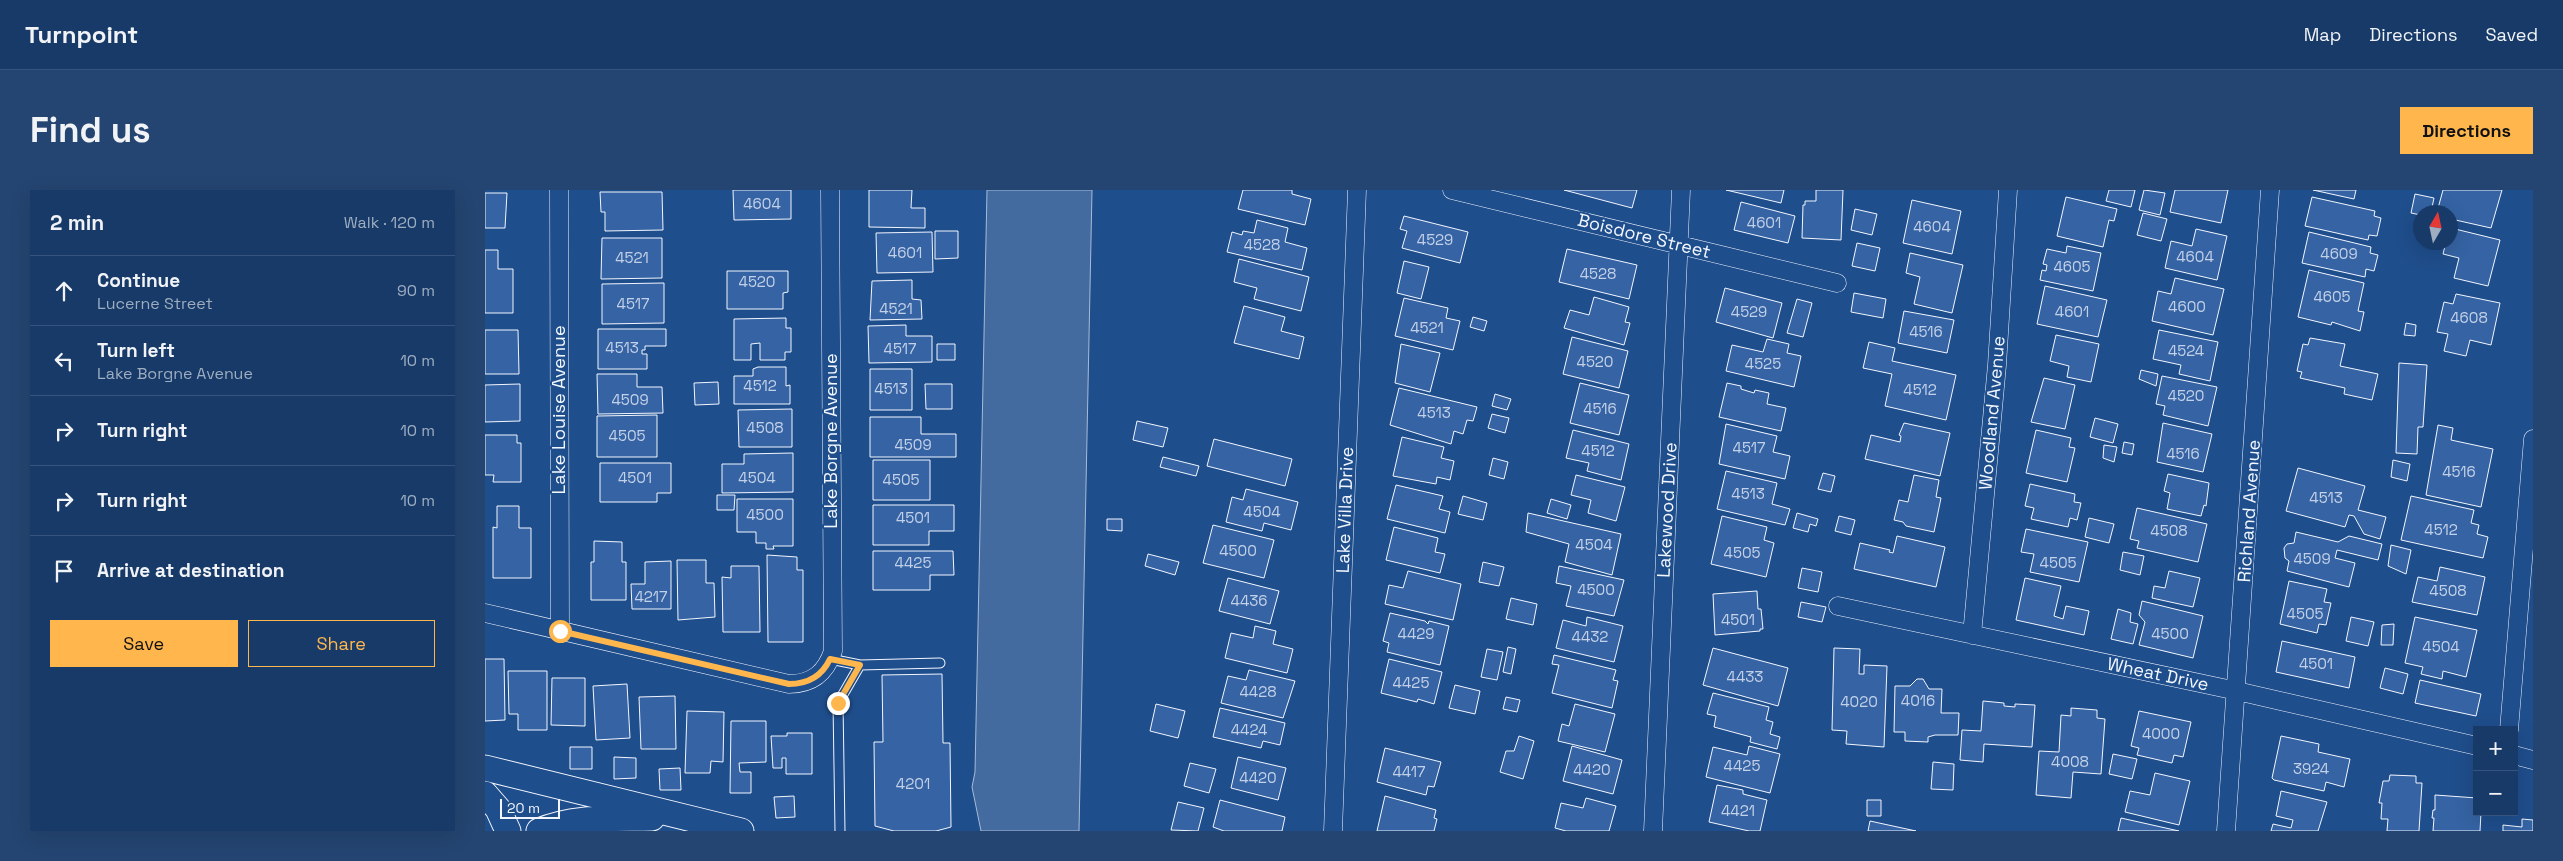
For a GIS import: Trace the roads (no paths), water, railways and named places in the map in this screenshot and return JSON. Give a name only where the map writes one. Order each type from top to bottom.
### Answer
[{"type":"main road","points":[[485,768],[741,831]]},
{"type":"main road","points":[[485,794],[498,809],[508,831]]},
{"type":"main road","points":[[539,831],[553,825],[581,820],[605,825],[685,817]]},
{"type":"street","name":"Lake Louise Avenue","points":[[559,190],[560,631]]},
{"type":"street","name":"Lake Borgne Avenue","points":[[830,190],[833,650],[830,659]]},
{"type":"street","name":"Lake Villa Drive","points":[[1333,831],[1357,190]]},
{"type":"street","name":"Boisdore Street","points":[[1452,190],[1837,283]]},
{"type":"street","name":"Lakewood Drive","points":[[1653,831],[1681,190]]},
{"type":"street","name":"Woodland Avenue","points":[[1973,635],[1997,365],[2008,190]]},
{"type":"street","name":"Richland Avenue","points":[[2226,831],[2270,190]]},
{"type":"street","points":[[2509,726],[2533,439]]},
{"type":"street","name":"Wheat Drive","points":[[1837,606],[2237,691],[2473,745]]},
{"type":"street","points":[[485,613],[789,684],[808,681],[825,669],[830,659]]},
{"type":"street","points":[[2518,756],[2533,760]]},
{"type":"lane","points":[[830,659],[860,665],[940,663]]},
{"type":"lane","points":[[840,831],[838,703],[860,665]]},
{"type":"water","points":[[987,190],[1092,190],[1079,831],[981,831],[972,787],[975,772]]}]
